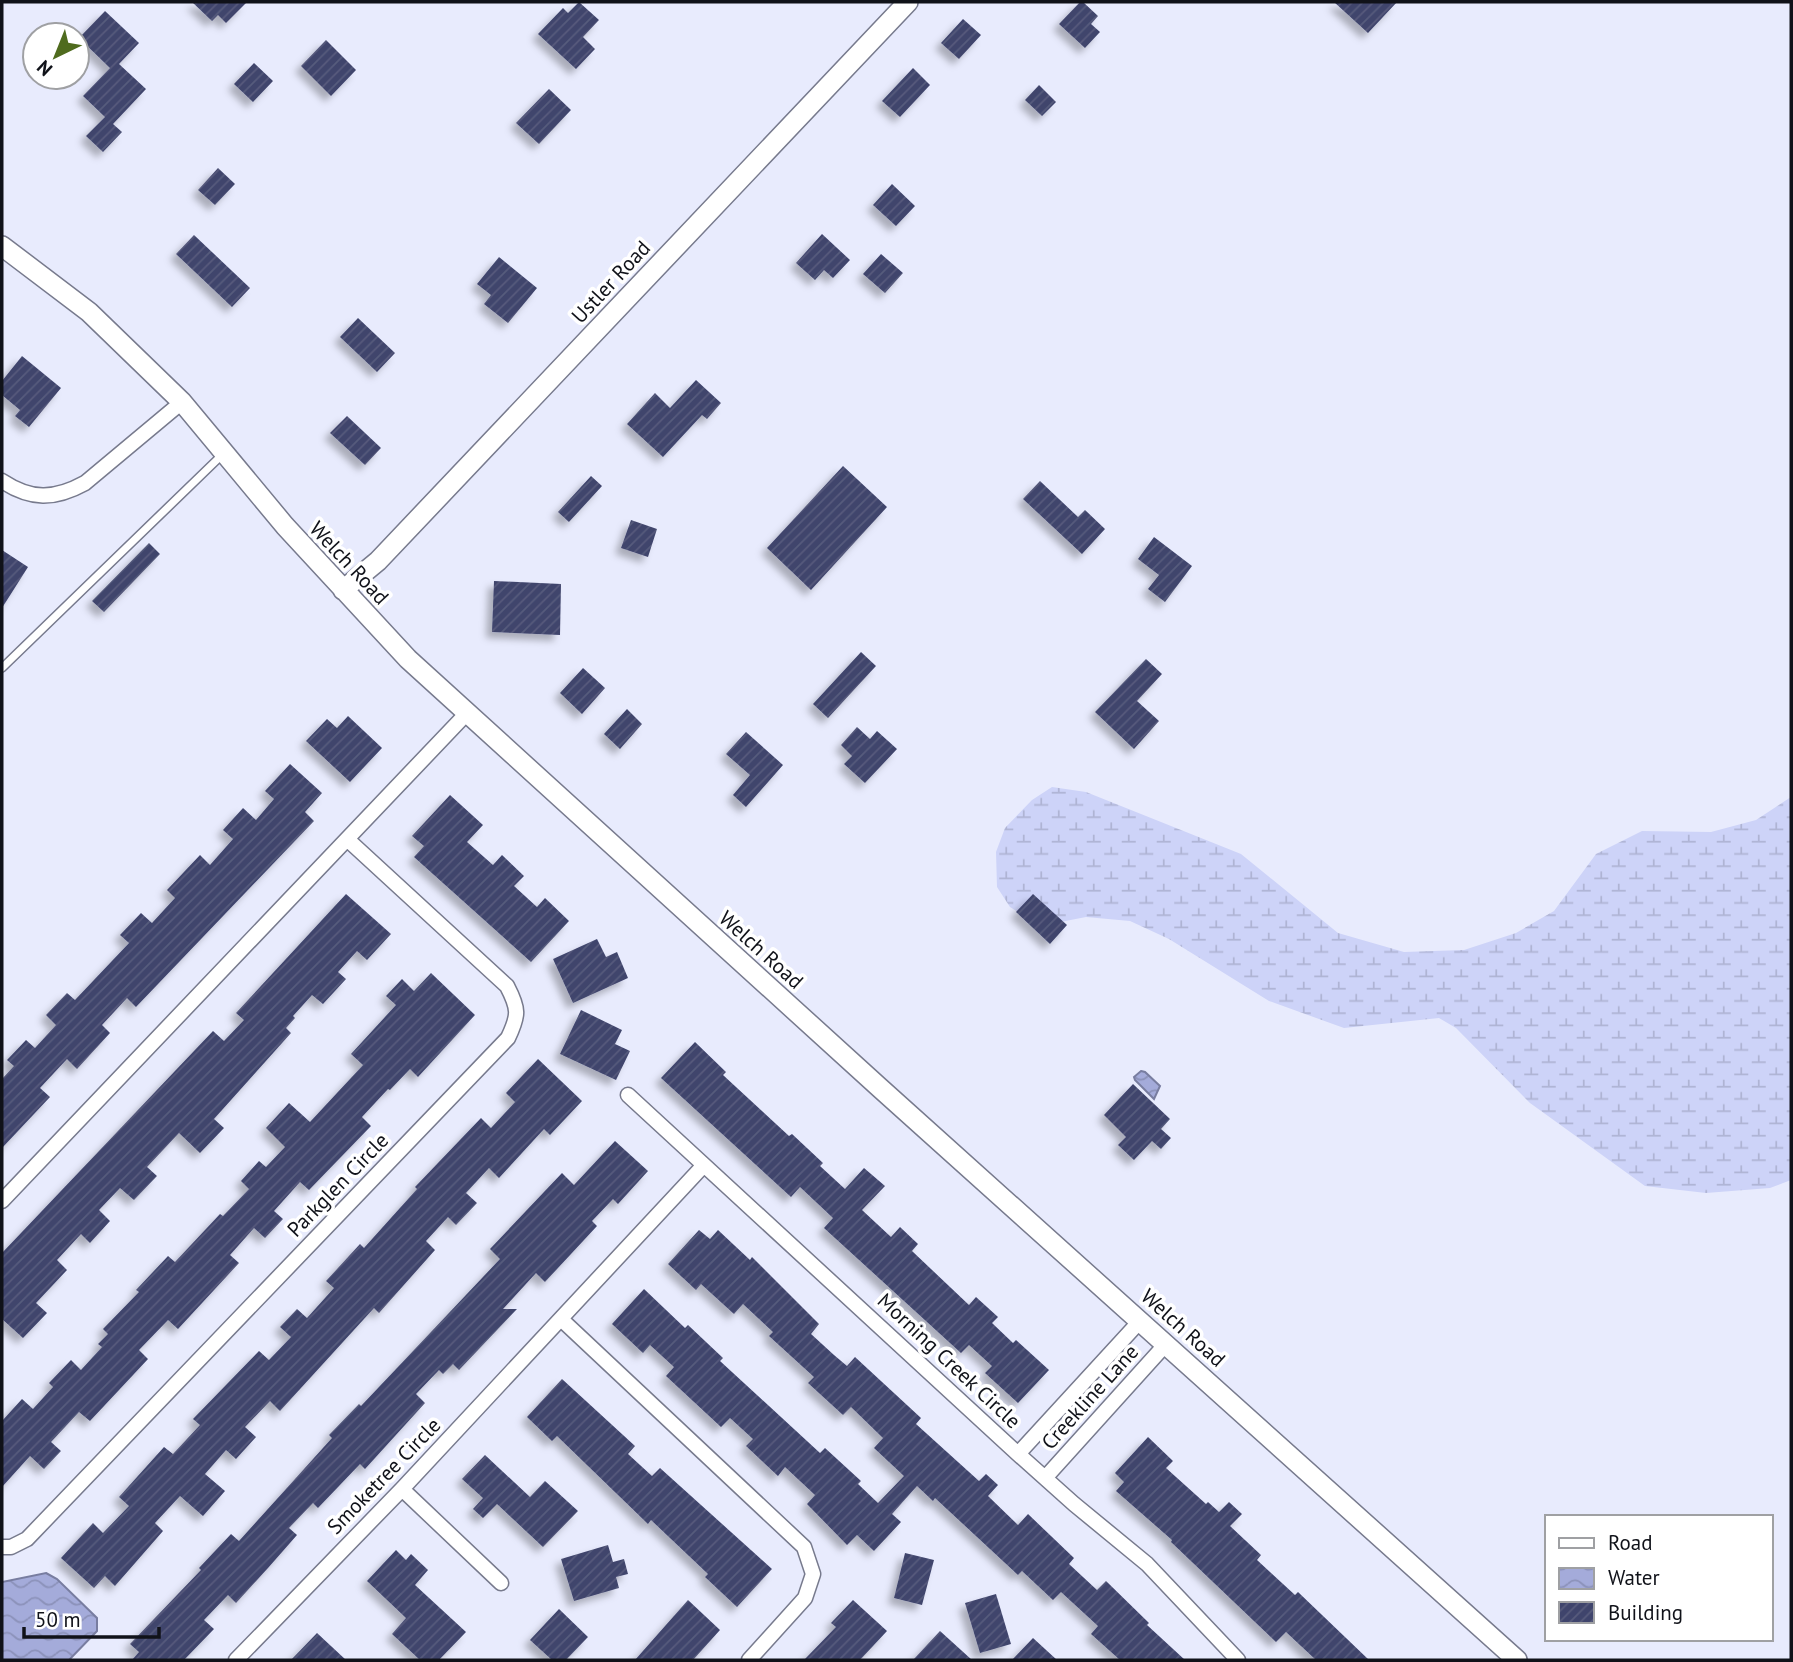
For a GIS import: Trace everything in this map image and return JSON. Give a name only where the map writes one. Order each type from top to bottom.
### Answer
[{"type":"main road","name":"Ustler Road","points":[[343,590],[378,561],[908,2]]},
{"type":"main road","name":"Welch Road","points":[[2,246],[89,313],[182,402],[285,526],[408,659],[832,1045],[1517,1660]]},
{"type":"street","points":[[2,481],[32,496],[73,490],[182,402]]},
{"type":"street","points":[[2,1201],[468,712]]},
{"type":"street","name":"Parkglen Circle","points":[[2,1547],[11,1547],[27,1539],[508,1038],[516,1023],[517,1006],[507,986],[347,839]]},
{"type":"street","name":"Morning Creek Circle","points":[[628,1095],[1018,1454],[1147,1564],[1238,1660]]},
{"type":"street","name":"Smoketree Circle","points":[[242,1658],[562,1320],[704,1165]]},
{"type":"street","points":[[562,1320],[804,1547],[813,1574],[805,1598],[748,1660]]},
{"type":"street","name":"Creekline Lane","points":[[1018,1454],[1140,1321]]},
{"type":"street","name":"Creekline Lane","points":[[1045,1478],[1166,1344]]},
{"type":"street","points":[[402,1489],[501,1583]]},
{"type":"lane","points":[[2,668],[225,452]]},
{"type":"green space","points":[[1052,787],[1086,792],[1241,854],[1338,933],[1404,952],[1464,950],[1516,933],[1554,911],[1596,854],[1642,831],[1711,832],[1756,820],[1791,797],[1791,1180],[1770,1188],[1706,1193],[1645,1186],[1530,1103],[1456,1028],[1439,1018],[1344,1028],[1269,1001],[1169,939],[1130,921],[1086,917],[1040,926],[1010,907],[997,887],[996,852],[1005,828],[1032,800]]},
{"type":"water","points":[[1141,1071],[1160,1086],[1154,1099],[1135,1080],[1134,1077]]},
{"type":"water","points":[[46,1573],[57,1579],[97,1618],[97,1631],[69,1660],[2,1660],[2,1582]]},
{"type":"building","points":[[192,2],[247,2],[226,23],[218,15],[212,21]]},
{"type":"building","points":[[579,2],[599,20],[583,37],[595,49],[576,69],[538,34],[563,8],[568,13]]},
{"type":"building","points":[[1080,2],[1098,16],[1091,24],[1100,32],[1085,48],[1059,24]]},
{"type":"building","points":[[1334,2],[1397,2],[1368,33]]},
{"type":"building","points":[[105,11],[139,43],[119,64],[146,89],[113,124],[122,132],[103,152],[86,136],[105,117],[83,96],[91,91],[110,68],[91,50],[91,26]]},
{"type":"building","points":[[963,19],[981,35],[959,59],[941,43]]},
{"type":"building","points":[[326,40],[356,70],[331,96],[301,66]]},
{"type":"building","points":[[254,63],[273,81],[253,102],[234,84]]},
{"type":"building","points":[[913,68],[930,85],[900,117],[882,101]]},
{"type":"building","points":[[1039,85],[1056,102],[1042,116],[1025,100]]},
{"type":"building","points":[[549,89],[571,110],[539,144],[516,123]]},
{"type":"building","points":[[218,168],[235,184],[215,205],[198,190]]},
{"type":"building","points":[[892,184],[915,206],[896,226],[873,205]]},
{"type":"building","points":[[822,234],[850,260],[833,278],[824,270],[815,280],[796,263]]},
{"type":"building","points":[[194,235],[250,288],[232,307],[176,254]]},
{"type":"building","points":[[881,254],[903,273],[885,293],[863,274]]},
{"type":"building","points":[[499,257],[537,288],[508,323],[484,304],[491,295],[477,284]]},
{"type":"building","points":[[358,318],[395,353],[377,372],[340,337]]},
{"type":"building","points":[[22,356],[61,388],[29,427],[15,416],[20,410],[2,395],[2,381]]},
{"type":"building","points":[[696,380],[721,403],[707,419],[702,415],[663,457],[627,424],[655,393],[670,408]]},
{"type":"building","points":[[347,416],[381,448],[365,465],[330,433]]},
{"type":"building","points":[[843,466],[887,507],[811,590],[767,548]]},
{"type":"building","points":[[591,476],[602,486],[569,522],[558,512]]},
{"type":"building","points":[[1040,481],[1078,517],[1085,510],[1105,529],[1082,554],[1023,499]]},
{"type":"building","points":[[631,520],[657,529],[648,557],[621,548]]},
{"type":"building","points":[[1154,537],[1192,566],[1165,602],[1148,589],[1159,575],[1138,559]]},
{"type":"building","points":[[149,543],[160,554],[104,612],[92,601]]},
{"type":"building","points":[[2,550],[28,567],[2,608]]},
{"type":"building","points":[[494,581],[561,584],[560,635],[492,632]]},
{"type":"building","points":[[861,652],[876,666],[828,718],[813,704]]},
{"type":"building","points":[[1146,659],[1162,674],[1137,701],[1159,721],[1134,749],[1095,712]]},
{"type":"building","points":[[583,668],[605,688],[582,714],[560,693]]},
{"type":"building","points":[[627,709],[642,724],[620,749],[604,734]]},
{"type":"building","points":[[348,716],[382,748],[350,782],[306,741],[327,719],[337,728]]},
{"type":"building","points":[[857,727],[870,739],[877,731],[897,749],[865,783],[844,764],[852,756],[841,745]]},
{"type":"building","points":[[746,732],[783,765],[746,807],[733,795],[750,775],[726,754]]},
{"type":"building","points":[[290,764],[322,793],[305,812],[314,821],[136,1007],[127,998],[102,1025],[110,1033],[77,1069],[67,1059],[40,1088],[50,1097],[2,1148],[2,1079],[14,1066],[7,1060],[26,1040],[35,1048],[56,1025],[46,1015],[67,993],[75,1000],[129,943],[120,935],[141,913],[152,923],[175,898],[167,890],[200,855],[210,865],[233,839],[223,830],[243,808],[256,820],[274,799],[265,791]]},
{"type":"building","points":[[450,795],[483,825],[467,842],[493,865],[502,855],[524,876],[514,886],[537,907],[545,898],[569,921],[531,962],[414,857],[424,846],[412,836]]},
{"type":"building","points":[[346,894],[391,934],[367,960],[357,951],[338,972],[346,979],[323,1004],[312,995],[293,1016],[295,1018],[286,1028],[291,1033],[214,1119],[224,1128],[200,1153],[179,1133],[147,1167],[157,1176],[134,1200],[120,1188],[99,1210],[110,1221],[90,1243],[81,1234],[57,1260],[67,1270],[36,1303],[47,1313],[23,1338],[2,1319],[2,1253],[213,1031],[224,1041],[244,1020],[236,1013]]},
{"type":"building","points":[[1033,894],[1067,925],[1050,944],[1016,912]]},
{"type":"building","points":[[597,939],[606,957],[617,952],[628,978],[573,1003],[553,959]]},
{"type":"building","points":[[431,973],[475,1015],[418,1077],[410,1069],[388,1089],[362,1117],[371,1126],[309,1190],[300,1182],[274,1211],[283,1219],[265,1238],[254,1228],[230,1255],[239,1263],[178,1329],[168,1320],[139,1350],[148,1359],[90,1421],[79,1412],[51,1442],[61,1451],[44,1469],[30,1456],[2,1487],[2,1421],[22,1399],[33,1409],[53,1387],[49,1383],[71,1360],[81,1370],[102,1347],[98,1344],[108,1334],[103,1329],[139,1292],[136,1290],[168,1256],[175,1262],[220,1214],[223,1216],[249,1189],[241,1181],[259,1161],[266,1167],[285,1147],[266,1128],[289,1103],[310,1122],[363,1065],[351,1054],[396,1005],[386,996],[402,979],[414,991]]},
{"type":"building","points":[[581,1010],[622,1030],[615,1044],[630,1051],[616,1080],[560,1054]]},
{"type":"building","points":[[695,1042],[726,1072],[723,1075],[789,1136],[792,1134],[823,1163],[820,1166],[845,1189],[864,1168],[885,1186],[862,1210],[891,1237],[900,1227],[918,1244],[912,1251],[969,1305],[976,1297],[998,1317],[992,1323],[1013,1343],[1016,1340],[1049,1370],[1018,1403],[985,1373],[992,1366],[969,1345],[961,1353],[824,1228],[833,1218],[800,1187],[791,1197],[661,1078]]},
{"type":"building","points":[[538,1059],[582,1101],[550,1135],[544,1129],[499,1178],[489,1168],[466,1193],[477,1203],[456,1225],[448,1217],[426,1241],[435,1250],[379,1313],[374,1308],[280,1411],[270,1401],[245,1427],[256,1437],[236,1459],[226,1450],[205,1474],[225,1491],[203,1516],[180,1496],[155,1523],[163,1531],[115,1586],[105,1576],[94,1588],[61,1558],[93,1523],[103,1533],[129,1506],[119,1497],[164,1447],[173,1454],[200,1425],[193,1419],[259,1351],[269,1360],[291,1337],[280,1327],[297,1309],[307,1318],[334,1288],[326,1281],[360,1244],[364,1248],[417,1189],[415,1187],[481,1118],[491,1128],[515,1102],[506,1093]]},
{"type":"building","points":[[1133,1084],[1170,1119],[1161,1129],[1171,1138],[1161,1149],[1152,1141],[1134,1160],[1118,1145],[1126,1137],[1104,1115]]},
{"type":"building","points":[[615,1141],[648,1171],[618,1204],[613,1199],[592,1221],[597,1226],[545,1282],[536,1273],[503,1309],[517,1309],[459,1370],[453,1364],[443,1374],[439,1370],[416,1394],[425,1403],[365,1469],[360,1464],[318,1508],[313,1503],[289,1528],[297,1535],[236,1603],[228,1595],[204,1620],[214,1629],[184,1660],[132,1660],[139,1652],[130,1644],[201,1570],[199,1568],[231,1534],[239,1541],[332,1438],[329,1435],[359,1404],[361,1406],[500,1259],[490,1249],[562,1173],[574,1185]]},
{"type":"building","points":[[699,1230],[710,1239],[718,1230],[750,1260],[752,1257],[819,1324],[811,1334],[847,1366],[855,1357],[921,1418],[916,1424],[979,1481],[986,1474],[998,1485],[988,1496],[1018,1525],[1028,1514],[1074,1558],[1069,1564],[1097,1590],[1106,1581],[1149,1623],[1147,1625],[1185,1660],[1120,1660],[1091,1634],[1098,1626],[1061,1592],[1053,1600],[1022,1571],[1018,1575],[935,1498],[933,1501],[917,1486],[892,1514],[901,1522],[874,1551],[857,1535],[847,1545],[807,1504],[815,1495],[785,1467],[778,1476],[746,1446],[753,1439],[730,1418],[721,1427],[666,1376],[674,1367],[650,1345],[643,1353],[612,1324],[644,1289],[685,1328],[688,1325],[723,1358],[720,1361],[820,1453],[825,1448],[861,1481],[858,1484],[878,1503],[904,1476],[874,1448],[883,1438],[851,1407],[843,1415],[808,1383],[814,1377],[769,1336],[773,1332],[743,1304],[734,1314],[701,1284],[696,1290],[668,1264]]},
{"type":"building","points":[[562,1379],[635,1446],[628,1454],[652,1476],[660,1468],[772,1569],[737,1607],[705,1577],[708,1574],[651,1520],[648,1524],[557,1436],[552,1441],[527,1417]]},
{"type":"building","points":[[1148,1437],[1173,1461],[1166,1468],[1206,1504],[1208,1502],[1219,1512],[1229,1502],[1242,1514],[1230,1526],[1261,1555],[1257,1560],[1295,1595],[1298,1592],[1369,1660],[1316,1660],[1286,1632],[1276,1642],[1171,1542],[1172,1540],[1116,1491],[1124,1482],[1115,1473]]},
{"type":"building","points":[[485,1455],[530,1497],[545,1481],[578,1511],[543,1547],[497,1504],[483,1518],[473,1509],[483,1498],[462,1479]]},
{"type":"building","points":[[608,1545],[613,1562],[624,1559],[628,1574],[616,1577],[619,1588],[574,1601],[561,1559]]},
{"type":"building","points":[[396,1550],[406,1560],[411,1554],[428,1570],[415,1585],[466,1632],[439,1660],[420,1660],[392,1634],[406,1618],[367,1581]]},
{"type":"building","points":[[905,1553],[934,1560],[922,1605],[894,1598]]},
{"type":"building","points":[[996,1594],[1011,1644],[980,1653],[965,1603]]},
{"type":"building","points":[[688,1600],[720,1630],[693,1660],[635,1660]]},
{"type":"building","points":[[853,1600],[887,1631],[860,1660],[804,1660],[836,1627],[831,1623]]},
{"type":"building","points":[[559,1609],[588,1637],[566,1660],[552,1660],[530,1640]]},
{"type":"building","points":[[940,1631],[972,1660],[913,1660]]},
{"type":"building","points":[[317,1633],[346,1660],[291,1660]]},
{"type":"building","points":[[1033,1638],[1057,1660],[1012,1660]]}]
